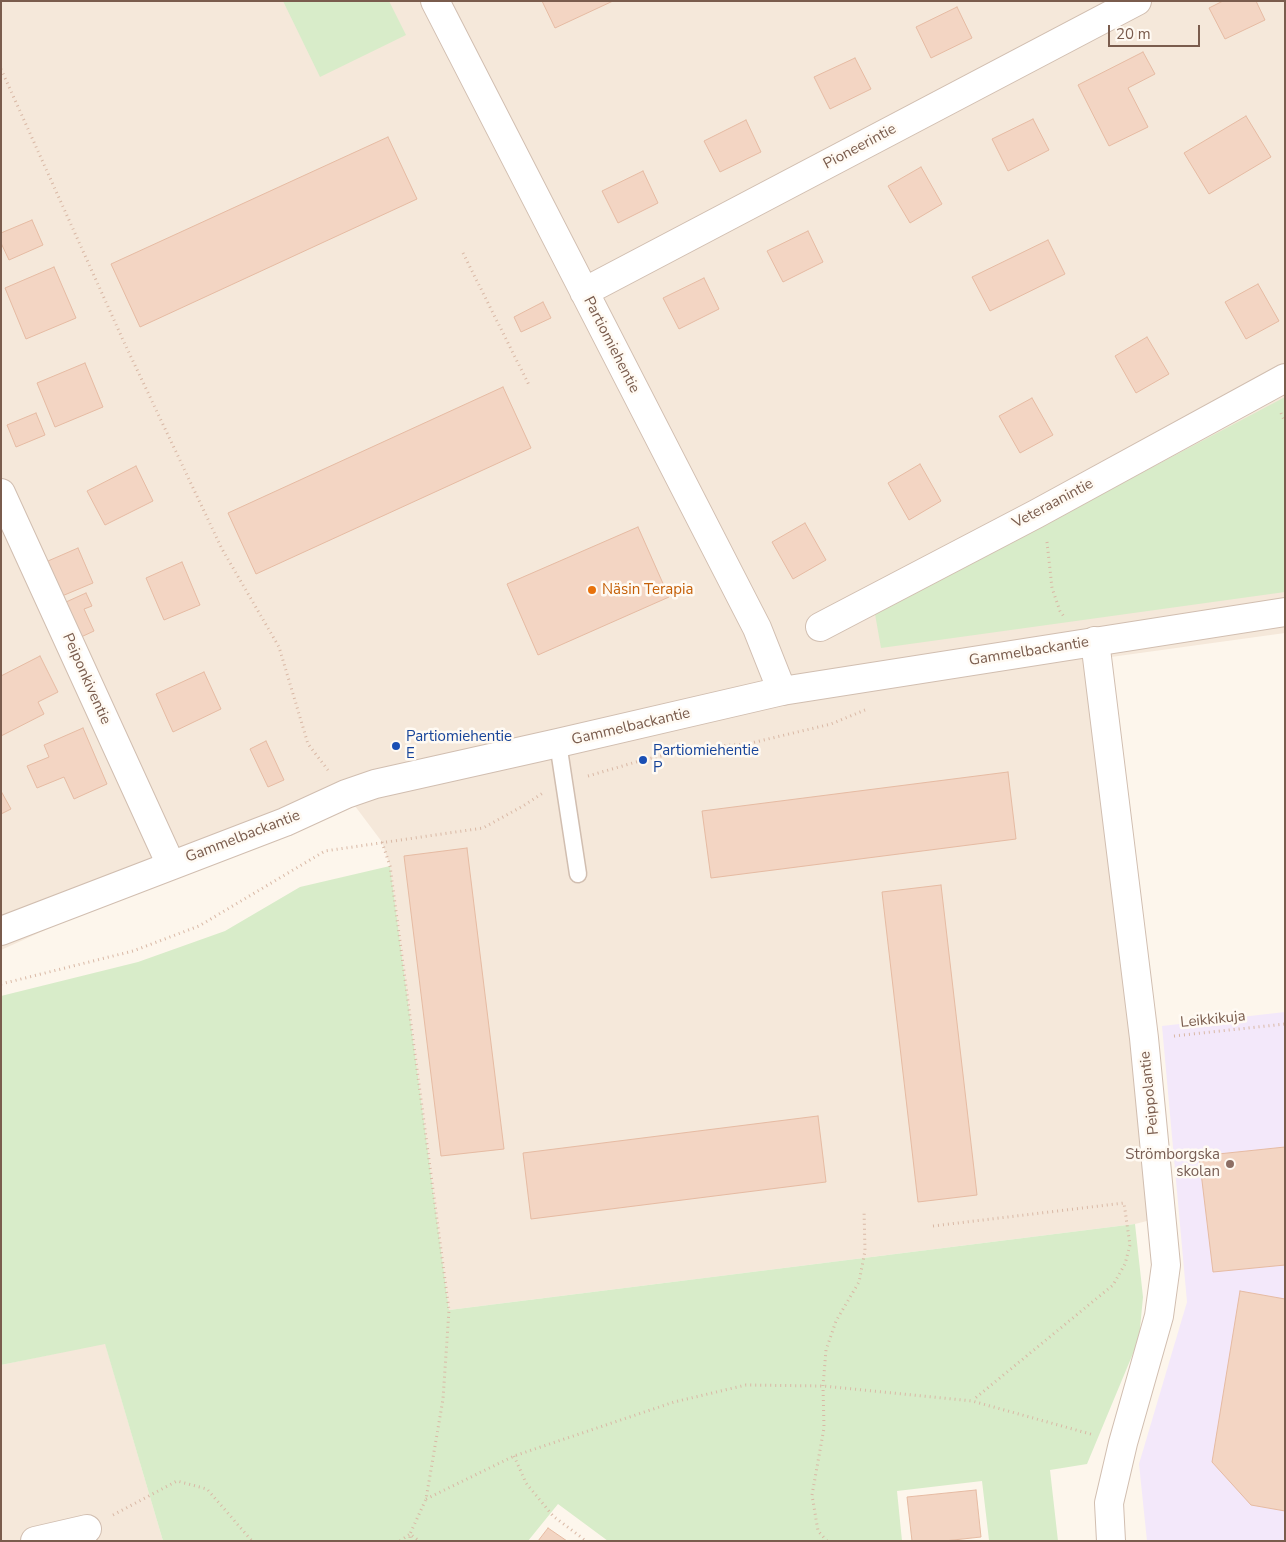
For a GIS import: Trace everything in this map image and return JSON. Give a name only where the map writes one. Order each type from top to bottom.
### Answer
[{"type":"street","name":"Pioneerintie","points":[[584,292],[1137,1]]},
{"type":"street","name":"Partiomiehentie","points":[[441,4],[584,292],[757,628],[782,692]]},
{"type":"street","name":"Veteraanintie","points":[[820,626],[1036,514],[1285,378]]},
{"type":"street","name":"Peiponkiventie","points":[[1,493],[171,865]]},
{"type":"street","name":"Gammelbackantie","points":[[1,931],[285,822],[346,794],[375,784],[782,692],[1285,612]]},
{"type":"street","name":"Peippolantie","points":[[1095,641],[1144,1038],[1166,1265],[1159,1316],[1123,1443],[1109,1503],[1111,1541]]},
{"type":"street","points":[[35,1541],[87,1528]]},
{"type":"lane","points":[[558,743],[578,874]]},
{"type":"path","points":[[1,69],[123,340],[214,531],[279,646],[308,744],[346,794]]},
{"type":"path","points":[[463,253],[530,387]]},
{"type":"path","points":[[1036,514],[1049,547],[1052,588],[1060,611],[1072,627],[1095,641]]},
{"type":"path","points":[[1,984],[133,951],[199,926],[325,851],[483,828],[523,806],[550,788],[565,782],[642,760],[702,747],[747,744],[831,724],[872,707]]},
{"type":"path","points":[[382,842],[390,866],[449,1310],[442,1399],[426,1499],[410,1534],[410,1541]]},
{"type":"path","name":"Leikkikuja","points":[[1144,1038],[1285,1024]]},
{"type":"path","points":[[933,1226],[1124,1203],[1130,1244],[1125,1264],[1113,1285],[972,1401]]},
{"type":"path","points":[[827,1541],[818,1530],[812,1495],[824,1428],[823,1386],[826,1350],[836,1321],[859,1282],[865,1251],[864,1210]]},
{"type":"path","points":[[426,1499],[514,1456],[674,1402],[746,1385],[823,1386],[972,1401],[1047,1420],[1123,1443]]},
{"type":"path","points":[[514,1456],[526,1483],[552,1516],[586,1541]]},
{"type":"path","points":[[87,1528],[177,1482],[207,1489],[252,1541]]},
{"type":"path","points":[[400,1541],[410,1534]]},
{"type":"path","points":[[410,1534],[419,1541]]},
{"type":"shaded area","points":[[1,1],[1285,1],[1285,633],[1111,657],[1167,1216],[1135,1224],[449,1310],[390,866],[382,842],[346,794],[1,950]]},
{"type":"shaded area","name":"Strömborgska skolan","points":[[1285,1012],[1285,1541],[1147,1541],[1139,1464],[1187,1302],[1162,1026]]},
{"type":"shaded area","points":[[105,1343],[163,1541],[1,1541],[1,1365]]},
{"type":"green space","points":[[283,1],[389,1],[406,35],[320,77]]},
{"type":"green space","points":[[1285,397],[1285,592],[881,648],[875,614]]},
{"type":"green space","points":[[390,866],[449,1310],[1135,1224],[1143,1297],[1139,1339],[1087,1464],[1050,1470],[1058,1541],[989,1540],[982,1481],[897,1491],[902,1541],[608,1541],[558,1504],[528,1541],[163,1541],[105,1344],[1,1365],[1,996],[138,962],[225,931],[300,887]]},
{"type":"building","points":[[542,1],[613,1],[555,28]]},
{"type":"building","points":[[1223,1],[1256,1],[1265,20],[1225,39],[1209,8]]},
{"type":"building","points":[[957,7],[972,38],[931,58],[916,27]]},
{"type":"building","points":[[1143,52],[1155,74],[1128,88],[1148,127],[1109,146],[1078,85]]},
{"type":"building","points":[[855,58],[871,89],[830,109],[814,77]]},
{"type":"building","points":[[1246,116],[1271,157],[1209,194],[1184,153]]},
{"type":"building","points":[[1033,119],[1049,150],[1008,171],[992,139]]},
{"type":"building","points":[[746,120],[761,152],[720,172],[704,141]]},
{"type":"building","points":[[388,137],[417,199],[140,327],[111,264]]},
{"type":"building","points":[[921,167],[942,204],[910,223],[888,186]]},
{"type":"building","points":[[643,171],[658,203],[618,223],[602,191]]},
{"type":"building","points":[[32,220],[43,245],[9,260],[1,243],[1,233]]},
{"type":"building","points":[[808,231],[823,262],[783,282],[767,251]]},
{"type":"building","points":[[1048,240],[1065,274],[990,311],[972,277]]},
{"type":"building","points":[[54,267],[76,318],[26,339],[5,288]]},
{"type":"building","points":[[704,278],[719,309],[679,329],[663,298]]},
{"type":"building","points":[[1258,284],[1279,321],[1246,339],[1225,302]]},
{"type":"building","points":[[543,302],[551,318],[521,332],[514,317]]},
{"type":"building","points":[[1147,337],[1169,374],[1136,393],[1115,356]]},
{"type":"building","points":[[85,363],[103,407],[55,427],[37,383]]},
{"type":"building","points":[[503,387],[531,448],[256,574],[228,513]]},
{"type":"building","points":[[1032,398],[1053,435],[1020,453],[999,416]]},
{"type":"building","points":[[36,413],[45,435],[16,447],[7,425]]},
{"type":"building","points":[[920,464],[941,501],[909,520],[888,483]]},
{"type":"building","points":[[136,466],[153,501],[105,525],[87,491]]},
{"type":"building","points":[[805,523],[826,560],[793,579],[772,542]]},
{"type":"building","points":[[638,527],[669,597],[538,655],[507,584]]},
{"type":"building","points":[[78,548],[93,583],[62,596],[48,561]]},
{"type":"building","points":[[182,562],[200,605],[164,620],[146,578]]},
{"type":"building","points":[[86,593],[92,606],[84,609],[94,631],[81,637],[66,602]]},
{"type":"building","points":[[40,656],[58,692],[38,702],[44,714],[1,736],[1,676]]},
{"type":"building","points":[[204,672],[221,709],[173,732],[156,694]]},
{"type":"building","points":[[83,728],[107,784],[74,799],[64,777],[37,788],[27,766],[49,757],[44,745]]},
{"type":"building","points":[[266,741],[284,780],[268,787],[250,749]]},
{"type":"building","points":[[1008,772],[1016,839],[711,878],[702,811]]},
{"type":"building","points":[[1,791],[11,809],[1,814]]},
{"type":"building","points":[[467,848],[504,1149],[441,1156],[404,856]]},
{"type":"building","points":[[941,885],[977,1195],[918,1202],[882,892]]},
{"type":"building","points":[[818,1116],[826,1182],[531,1219],[523,1153]]},
{"type":"building","points":[[1285,1147],[1285,1265],[1213,1272],[1199,1156]]},
{"type":"building","points":[[1240,1291],[1285,1299],[1285,1511],[1251,1505],[1212,1462]]},
{"type":"building","points":[[976,1490],[981,1537],[944,1541],[912,1541],[907,1497]]},
{"type":"building","points":[[548,1528],[567,1541],[538,1541]]},
{"type":"place","name":"Näsin Terapia","points":[[592,590]]},
{"type":"place","name":"Partiomiehentie E","points":[[396,746]]},
{"type":"place","name":"Partiomiehentie P","points":[[643,760]]},
{"type":"place","name":"Strömborgska skolan","points":[[1230,1164]]}]
